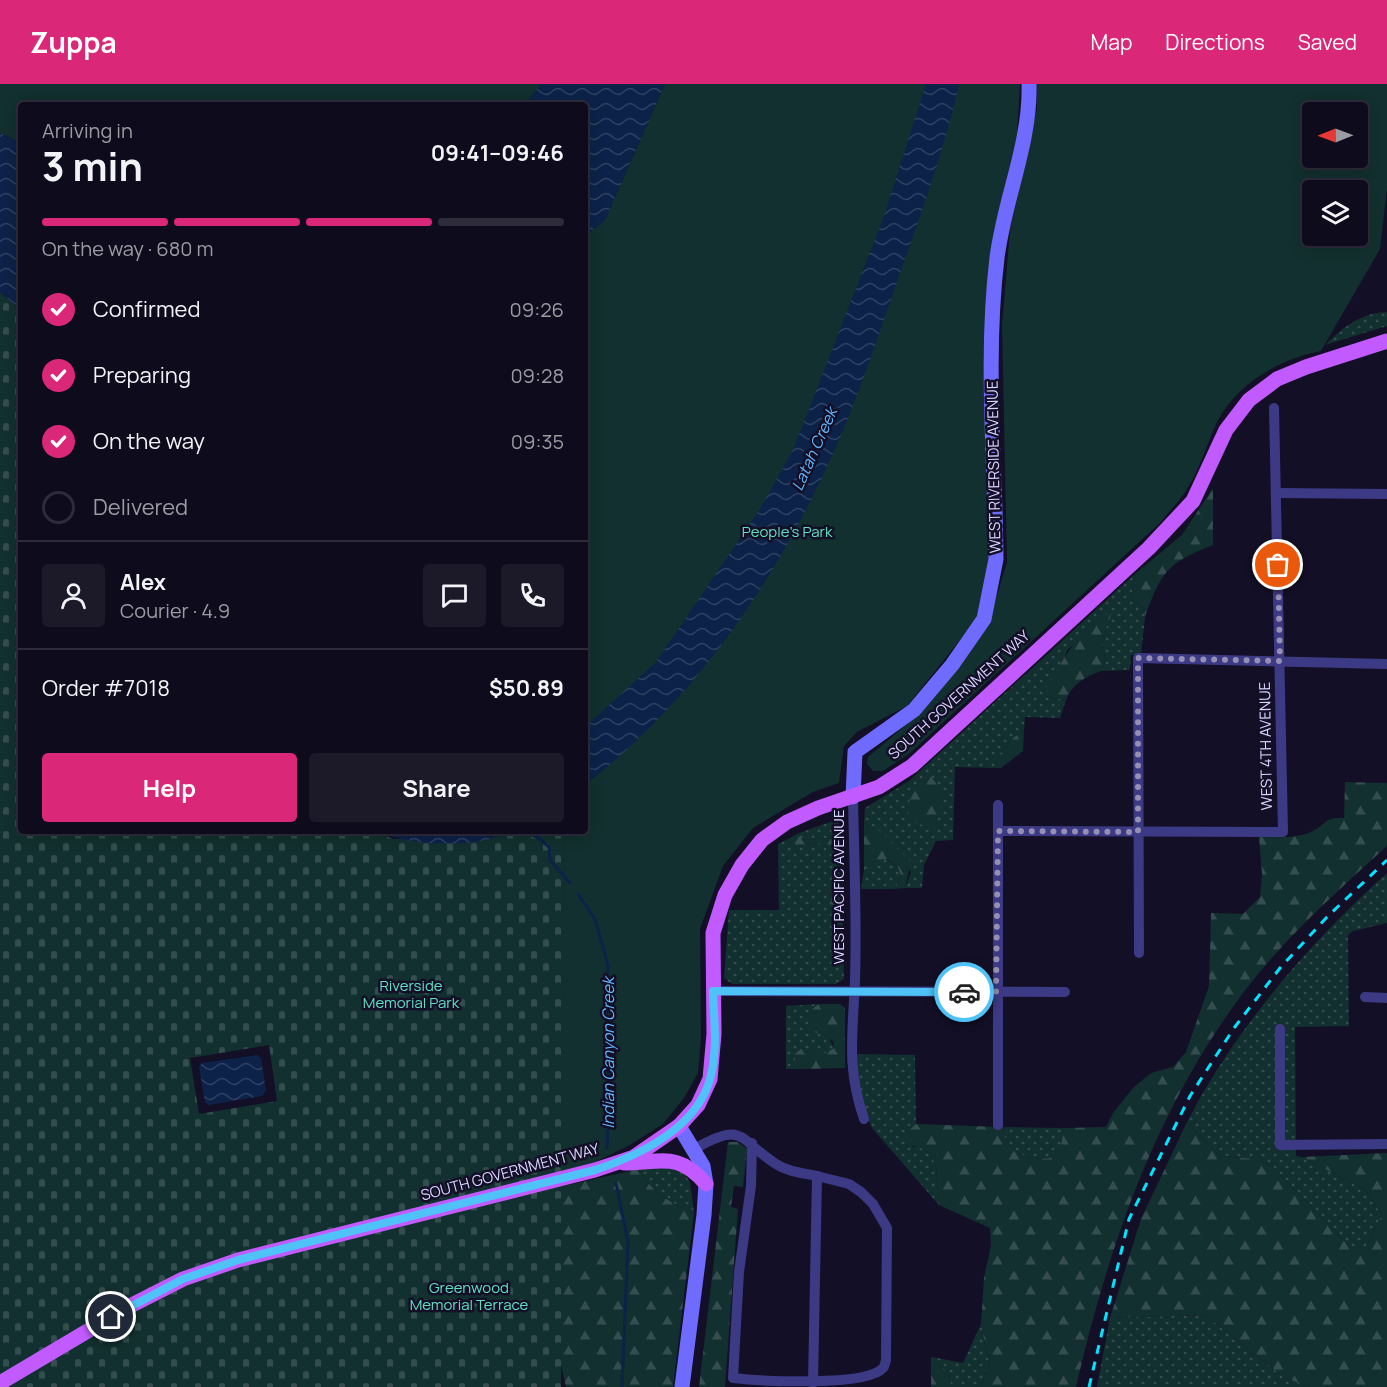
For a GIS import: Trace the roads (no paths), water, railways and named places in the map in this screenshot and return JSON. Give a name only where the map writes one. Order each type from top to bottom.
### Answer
[{"type":"main road","name":"WEST RIVERSIDE AVENUE","points":[[854,797],[855,752],[858,747],[914,710],[933,690],[984,619],[992,588],[996,559],[992,370],[996,260],[1003,217],[1023,135],[1029,84]]},
{"type":"main road","name":"SOUTH GOVERNMENT WAY","points":[[0,1383],[128,1307],[183,1279],[238,1260],[615,1163],[634,1157],[679,1126],[698,1105],[710,1079],[714,1034],[713,933],[725,895],[742,865],[762,840],[787,822],[818,808],[879,787],[912,766],[1149,548],[1192,501],[1226,430],[1249,400],[1276,379],[1306,366],[1387,341]]},
{"type":"main road","points":[[679,1126],[703,1166],[706,1184],[682,1387]]},
{"type":"main road","points":[[615,1163],[660,1160],[687,1164],[706,1184]]},
{"type":"street","name":"WEST 4TH AVENUE","points":[[1138,832],[1283,832],[1278,493],[1274,408]]},
{"type":"street","points":[[1278,493],[1387,494]]},
{"type":"street","points":[[1139,952],[1138,658],[1387,664]]},
{"type":"street","name":"WEST PACIFIC AVENUE","points":[[854,797],[854,992],[850,1037],[852,1074],[864,1119]]},
{"type":"street","points":[[998,805],[996,992],[998,1125]]},
{"type":"street","points":[[998,831],[1138,832]]},
{"type":"street","points":[[713,991],[1065,992]]},
{"type":"street","points":[[1365,997],[1387,998]]},
{"type":"street","points":[[1280,1029],[1280,1145],[1387,1144]]},
{"type":"street","points":[[694,1149],[718,1136],[728,1134],[752,1143],[774,1163],[786,1170],[849,1184],[873,1204],[887,1228],[886,1360],[883,1368],[876,1374],[832,1383],[733,1378],[739,1272],[751,1186],[752,1143]]},
{"type":"street","points":[[813,1383],[817,1176]]},
{"type":"water","points":[[541,84],[665,84],[605,220],[588,234],[588,102],[527,102]]},
{"type":"water","name":"Latah Creek","points":[[926,84],[959,84],[938,161],[876,343],[842,433],[794,532],[736,626],[702,669],[627,749],[588,782],[588,724],[656,662],[760,509],[793,450],[883,219]]},
{"type":"water","points":[[0,133],[18,142],[18,307],[0,292]]},
{"type":"water","points":[[384,834],[504,834],[480,841],[443,844]]},
{"type":"water","points":[[257,1055],[261,1058],[266,1091],[262,1096],[209,1105],[205,1102],[199,1067],[202,1063]]},
{"type":"waterway","name":"Indian Canyon Creek","points":[[530,834],[549,847],[550,860],[570,883]]},
{"type":"waterway","name":"Indian Canyon Creek","points":[[578,894],[595,919],[608,965],[606,1047],[610,1089],[607,1148]]},
{"type":"waterway","name":"Indian Canyon Creek","points":[[616,1183],[628,1242],[622,1387]]},
{"type":"railway","points":[[1089,1387],[1129,1219],[1190,1096],[1234,1028],[1280,968],[1327,917],[1387,860]]},
{"type":"park label","name":"People's Park","points":[[787,532]]},
{"type":"park label","name":"Riverside Memorial Park","points":[[411,994]]},
{"type":"park label","name":"Greenwood Memorial Terrace","points":[[469,1296]]}]
